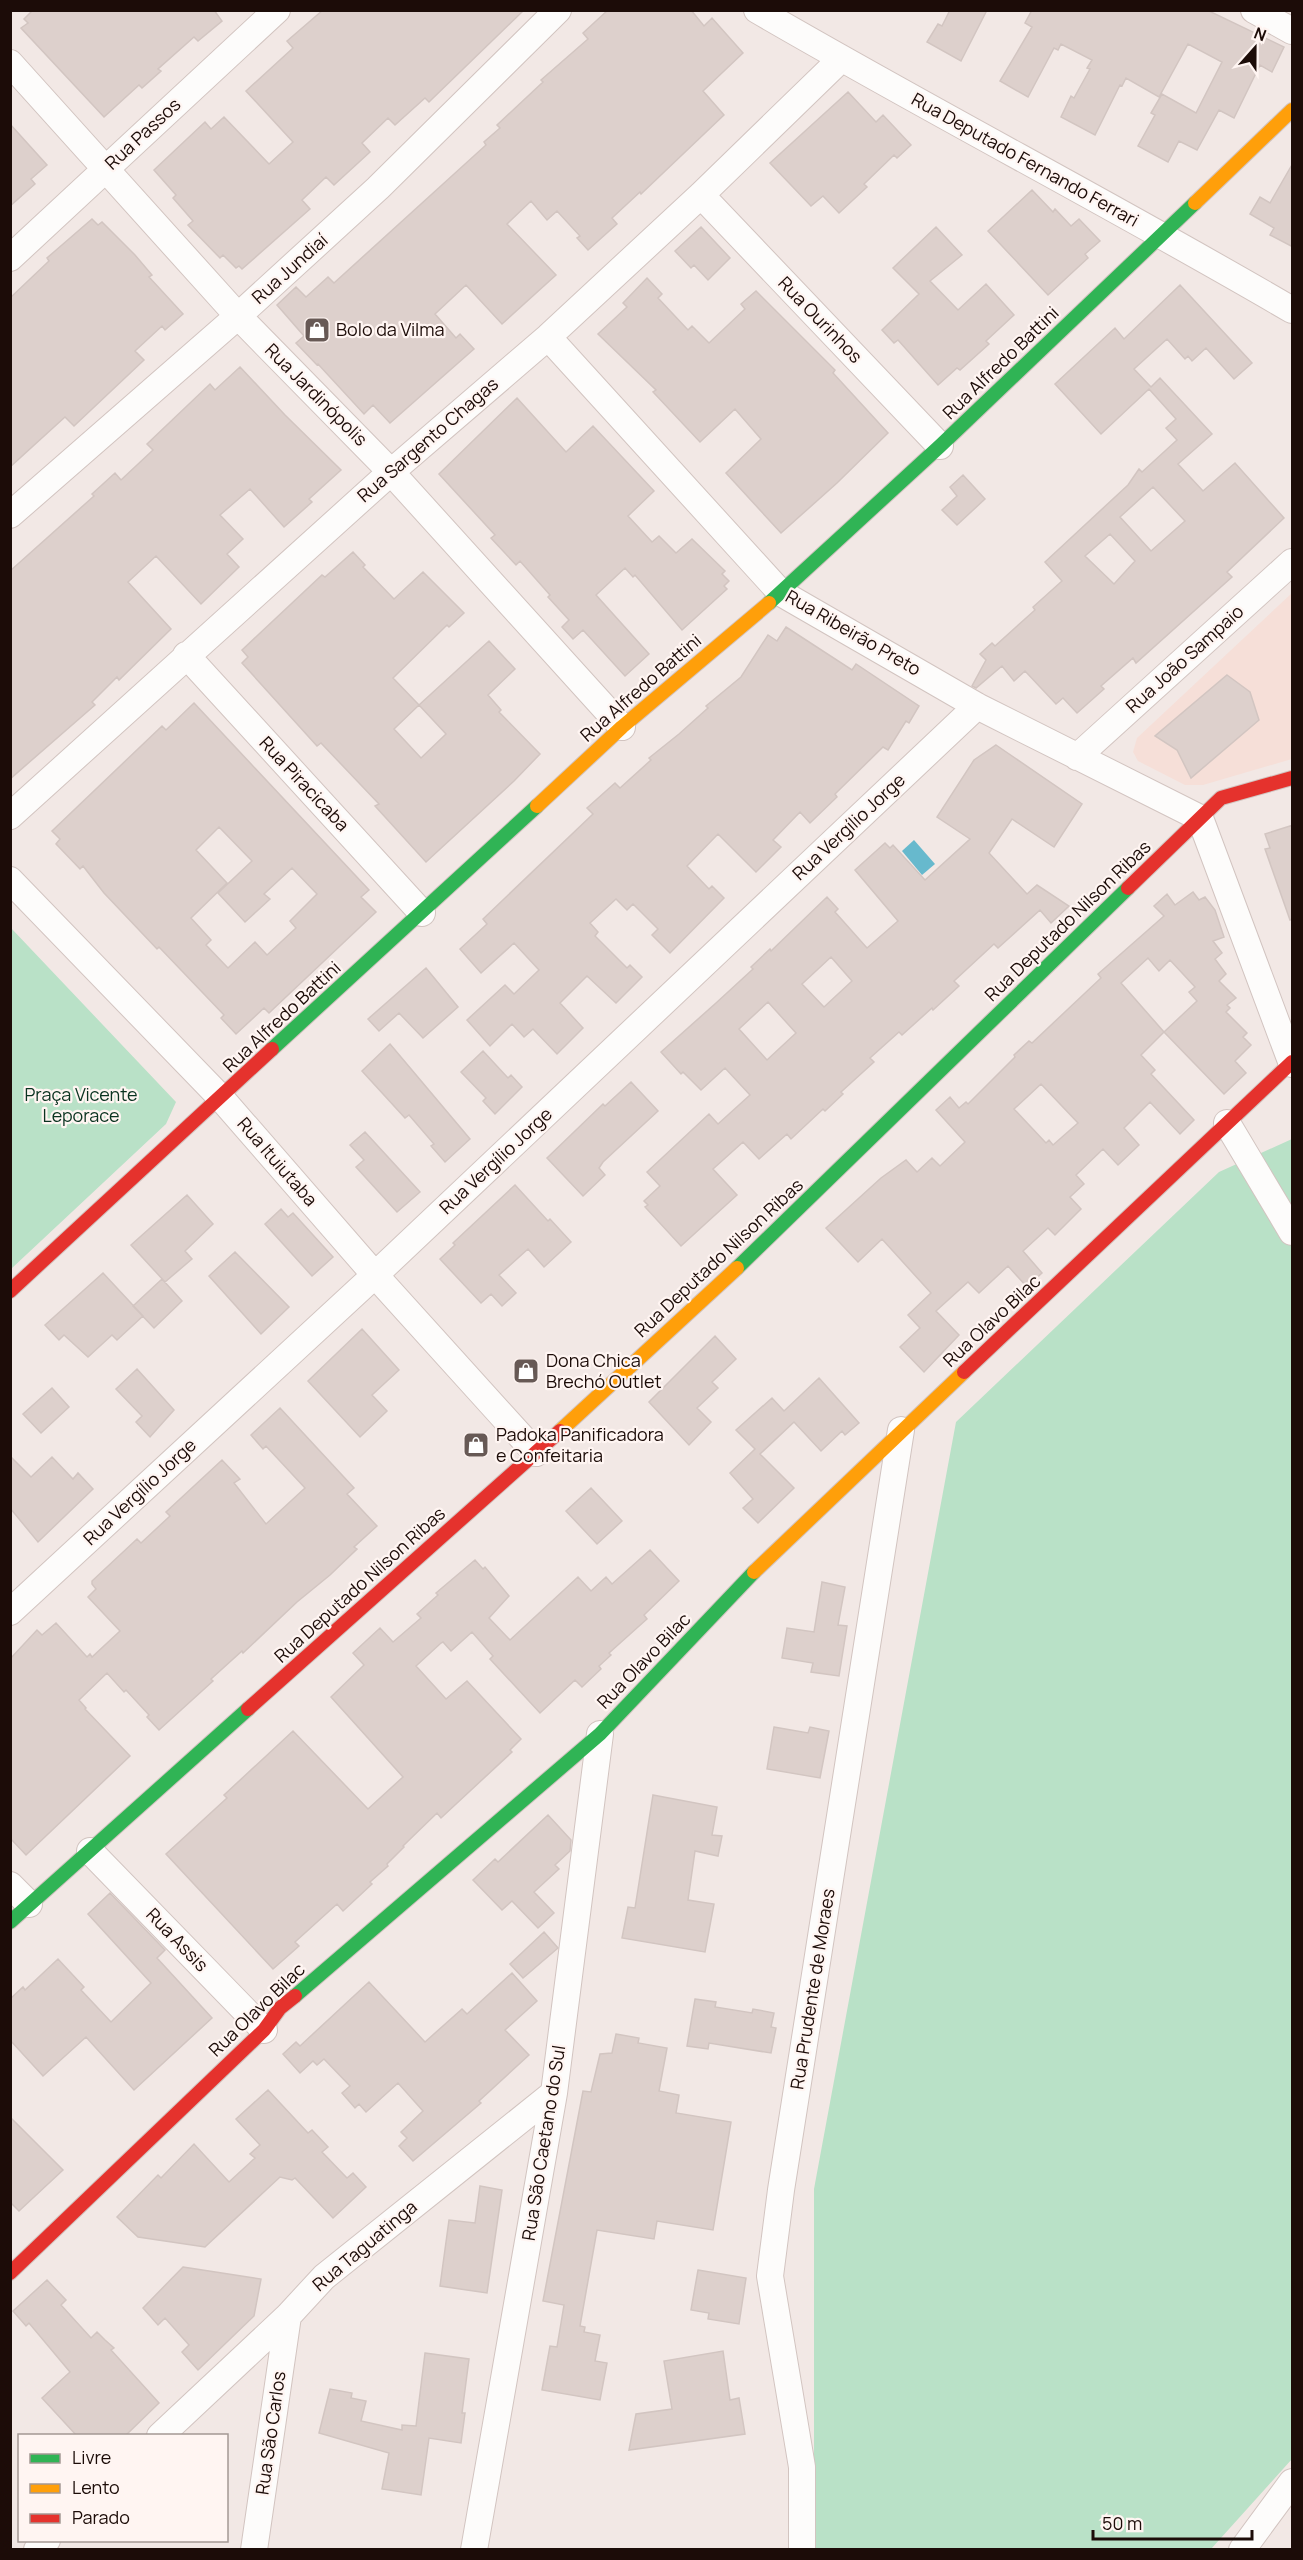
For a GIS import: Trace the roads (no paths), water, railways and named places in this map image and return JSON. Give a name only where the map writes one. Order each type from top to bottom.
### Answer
[{"type":"street","name":"Rua Passos","points":[[10,258],[277,10]]},
{"type":"street","name":"Rua Jundiaí","points":[[10,515],[238,316],[378,188],[558,10]]},
{"type":"street","name":"Rua Deputado Fernando Ferrari","points":[[757,10],[841,59],[1160,233],[1293,310]]},
{"type":"street","points":[[1254,10],[1293,32]]},
{"type":"street","name":"Rua Sargento Chagas","points":[[10,816],[391,472],[548,337],[841,59]]},
{"type":"street","name":"Rua Jardinópolis","points":[[10,63],[238,316],[391,472],[622,727]]},
{"type":"street","name":"Rua Alfredo Battini","points":[[10,1291],[622,727],[781,593],[940,446],[1160,233],[1293,110]]},
{"type":"street","name":"Rua Ourinhos","points":[[700,195],[940,446]]},
{"type":"street","name":"Rua Ribeirão Preto","points":[[548,337],[781,593],[977,706],[1200,818]]},
{"type":"street","name":"Rua João Sampaio","points":[[1077,757],[1293,562]]},
{"type":"street","name":"Rua Piracicaba","points":[[186,655],[422,913]]},
{"type":"street","name":"Rua Vergílio Jorge","points":[[10,1612],[375,1275],[977,706]]},
{"type":"street","name":"Rua Deputado Nilson Ribas","points":[[10,1922],[536,1453],[756,1251],[1221,798],[1293,778]]},
{"type":"street","points":[[1200,818],[1292,1063]]},
{"type":"street","name":"Rua Ituiutaba","points":[[10,880],[220,1098],[375,1275],[536,1453]]},
{"type":"street","name":"Rua Olavo Bilac","points":[[10,2273],[264,2030],[280,2008],[600,1734],[763,1562],[1292,1063]]},
{"type":"street","points":[[1227,1123],[1293,1232]]},
{"type":"street","name":"Rua Prudente de Moraes","points":[[802,2550],[802,2467],[770,2276],[781,2190],[902,1430]]},
{"type":"street","name":"Rua São Caetano do Sul","points":[[474,2550],[554,2093],[600,1734]]},
{"type":"street","name":"Rua Assis","points":[[90,1851],[264,2030]]},
{"type":"street","points":[[10,1885],[29,1904]]},
{"type":"street","name":"Rua Taguatinga","points":[[162,2434],[288,2316],[324,2277],[554,2093]]},
{"type":"street","name":"Rua São Carlos","points":[[254,2550],[288,2316]]},
{"type":"street","points":[[1242,2550],[1293,2482]]},
{"type":"water","points":[[914,840],[935,864],[922,875],[902,851]]},
{"type":"place","name":"Bolo da Vilma","points":[[317,330]]},
{"type":"place","name":"Dona Chica Brechó Outlet","points":[[526,1371]]},
{"type":"place","name":"Padoka Panificadora e Confeitaria","points":[[476,1445]]},
{"type":"park label","name":"Praça Vicente Leporace","points":[[81,1105]]}]
